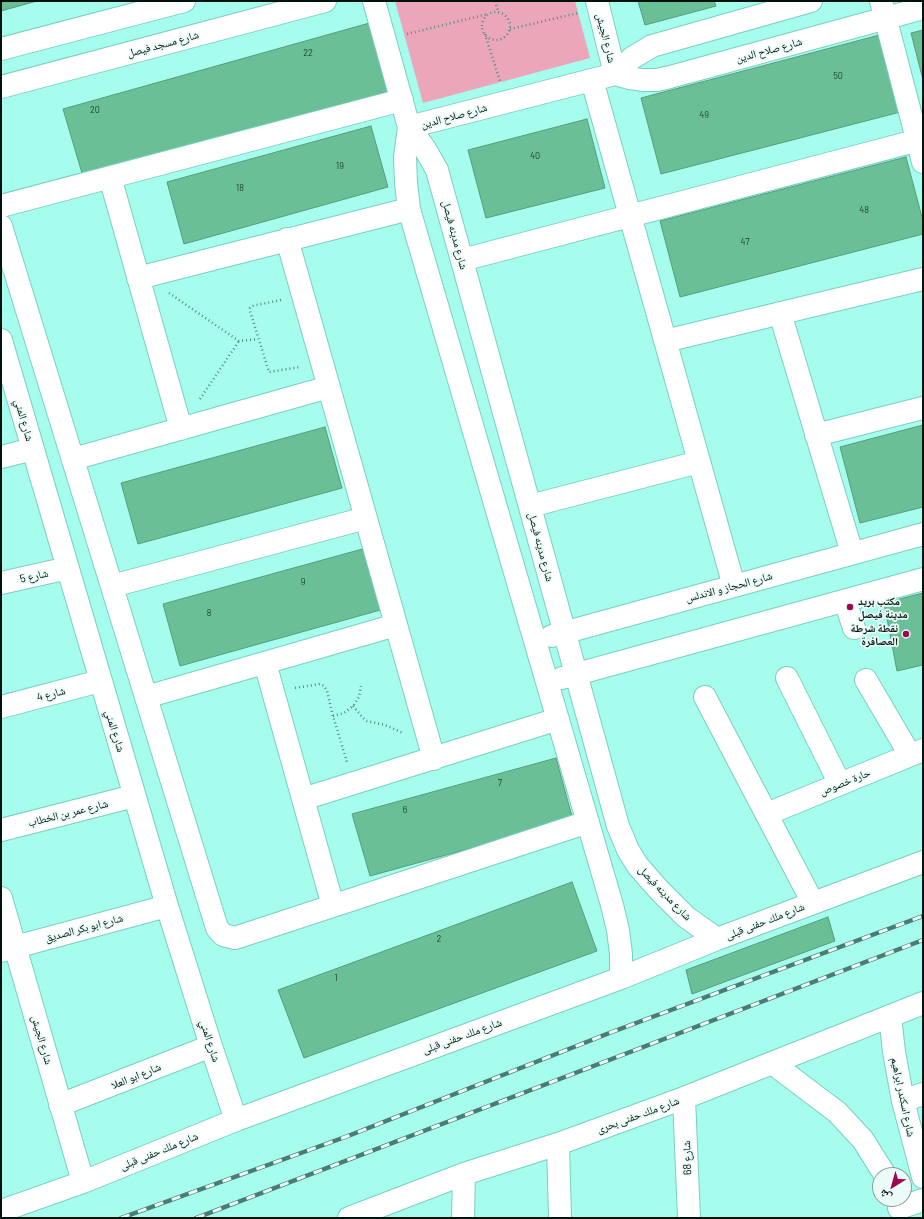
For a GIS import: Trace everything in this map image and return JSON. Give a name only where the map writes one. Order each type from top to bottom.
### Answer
[{"type":"street","points":[[1,50],[184,1]]},
{"type":"street","name":"شارع مسجد فيصل","points":[[1,87],[324,1]]},
{"type":"street","name":"شارع مدينه فيصل","points":[[374,1],[409,127],[438,170],[618,826],[628,850],[638,866],[659,890],[686,917],[717,939]]},
{"type":"street","name":"شارع صلاح الدين","points":[[409,127],[615,74],[632,58],[652,46],[754,9],[811,1]]},
{"type":"street","name":"شارع الجيش","points":[[598,5],[615,74]]},
{"type":"street","name":"شارع صلاح الدين","points":[[615,74],[628,78],[657,80],[883,10],[923,8]]},
{"type":"street","points":[[883,10],[920,140],[923,162]]},
{"type":"street","points":[[592,80],[734,586]]},
{"type":"street","points":[[1,206],[402,100]]},
{"type":"street","name":"شارع مدينه فيصل","points":[[409,127],[405,157],[409,209],[588,822],[618,930],[621,954],[621,978]]},
{"type":"street","points":[[462,260],[920,140]]},
{"type":"street","points":[[110,177],[141,277],[181,429]]},
{"type":"street","points":[[141,277],[409,209]]},
{"type":"street","points":[[1,226],[217,928],[223,935],[234,938],[588,822]]},
{"type":"street","points":[[287,240],[432,752]]},
{"type":"street","points":[[665,341],[923,279]]},
{"type":"street","points":[[780,313],[852,553]]},
{"type":"street","name":"شارع المني","points":[[1,340],[167,906],[236,1120]]},
{"type":"street","points":[[73,459],[329,387]]},
{"type":"street","points":[[816,435],[923,408]]},
{"type":"street","points":[[1,457],[33,449]]},
{"type":"street","points":[[530,506],[699,462]]},
{"type":"street","points":[[112,586],[366,518]]},
{"type":"street","name":"شارع الحجاز و الاندلس","points":[[535,640],[923,534]]},
{"type":"street","name":"شارع 5","points":[[1,583],[68,568]]},
{"type":"street","points":[[547,682],[923,579]]},
{"type":"street","points":[[845,601],[854,628]]},
{"type":"street","points":[[146,697],[396,625]]},
{"type":"street","points":[[264,663],[333,906]]},
{"type":"street","points":[[788,678],[840,784]]},
{"type":"street","points":[[866,680],[916,752]]},
{"type":"street","name":"شارع 4","points":[[1,707],[100,681]]},
{"type":"street","points":[[705,697],[813,903]]},
{"type":"street","points":[[303,800],[353,784],[432,752],[558,720]]},
{"type":"street","name":"حارة خصوص","points":[[767,814],[916,752]]},
{"type":"street","name":"شارع عمر بن الخطاب","points":[[1,830],[134,796]]},
{"type":"street","name":"شارع ملك حفنى قبلى","points":[[1,1211],[83,1182],[236,1120],[621,978],[717,939],[923,862]]},
{"type":"street","name":"شارع الجيش","points":[[1,898],[8,949],[60,1105],[83,1182]]},
{"type":"street","name":"شارع ابو بكر الصديق","points":[[8,949],[167,906]]},
{"type":"street","name":"شارع ملك حفنى بحرى","points":[[349,1218],[464,1174],[558,1144],[684,1098],[923,1003]]},
{"type":"street","name":"شارع اسكندر ابراهيم","points":[[890,1016],[894,1052],[913,1097],[923,1177]]},
{"type":"street","name":"شارع ابو العلا","points":[[60,1105],[211,1046]]},
{"type":"street","points":[[772,1063],[837,1112],[863,1140],[880,1167]]},
{"type":"street","name":"شارع 68","points":[[684,1098],[689,1218]]},
{"type":"street","points":[[558,1144],[560,1218]]},
{"type":"street","points":[[463,1218],[464,1174]]},
{"type":"street","points":[[898,1208],[923,1200]]},
{"type":"path","points":[[495,1],[498,12]]},
{"type":"path","points":[[510,29],[598,5]]},
{"type":"path","points":[[385,40],[488,14],[498,12],[503,13],[510,23],[510,29],[507,34],[502,39],[496,40],[485,34]]},
{"type":"path","points":[[488,14],[483,20],[482,27],[506,102]]},
{"type":"path","points":[[141,277],[239,342],[258,339]]},
{"type":"path","points":[[303,295],[250,308],[258,339],[269,372],[322,363]]},
{"type":"path","points":[[181,429],[239,342]]},
{"type":"path","points":[[272,691],[320,684],[324,686],[327,691],[353,784]]},
{"type":"path","points":[[333,716],[344,713],[353,706],[359,696],[361,686]]},
{"type":"path","points":[[353,706],[367,721],[389,726],[432,752]]},
{"type":"shaded area","points":[[395,1],[575,1],[590,58],[423,103]]},
{"type":"building","points":[[1,1],[37,1],[1,11]]},
{"type":"building","points":[[638,1],[714,1],[716,6],[645,25]]},
{"type":"building","points":[[373,22],[393,92],[84,180],[63,109]]},
{"type":"building","points":[[923,30],[923,80],[911,33]]},
{"type":"building","points":[[887,33],[908,110],[661,174],[641,98]]},
{"type":"building","points":[[587,119],[605,188],[486,218],[468,150]]},
{"type":"building","points":[[371,126],[388,187],[184,244],[167,182]]},
{"type":"building","points":[[906,157],[923,221],[923,234],[680,297],[660,221]]},
{"type":"building","points":[[923,425],[923,507],[860,523],[840,447]]},
{"type":"building","points":[[325,427],[342,488],[138,544],[121,483]]},
{"type":"building","points":[[366,548],[384,609],[180,666],[163,604]]},
{"type":"building","name":"نقطة شرطة العصافرة","points":[[923,593],[923,665],[897,671],[884,603]]},
{"type":"building","points":[[556,758],[573,820],[370,876],[352,814]]},
{"type":"building","points":[[572,882],[597,951],[304,1058],[278,990]]},
{"type":"building","points":[[828,917],[835,941],[692,994],[686,970]]},
{"type":"railway","points":[[121,1218],[348,1136],[612,1032],[923,916]]},
{"type":"railway","points":[[196,1218],[923,940]]},
{"type":"place","name":"مكتب بريد مدينة فيصل","points":[[850,607]]},
{"type":"place","name":"نقطة شرطة العصافرة","points":[[906,634]]}]
